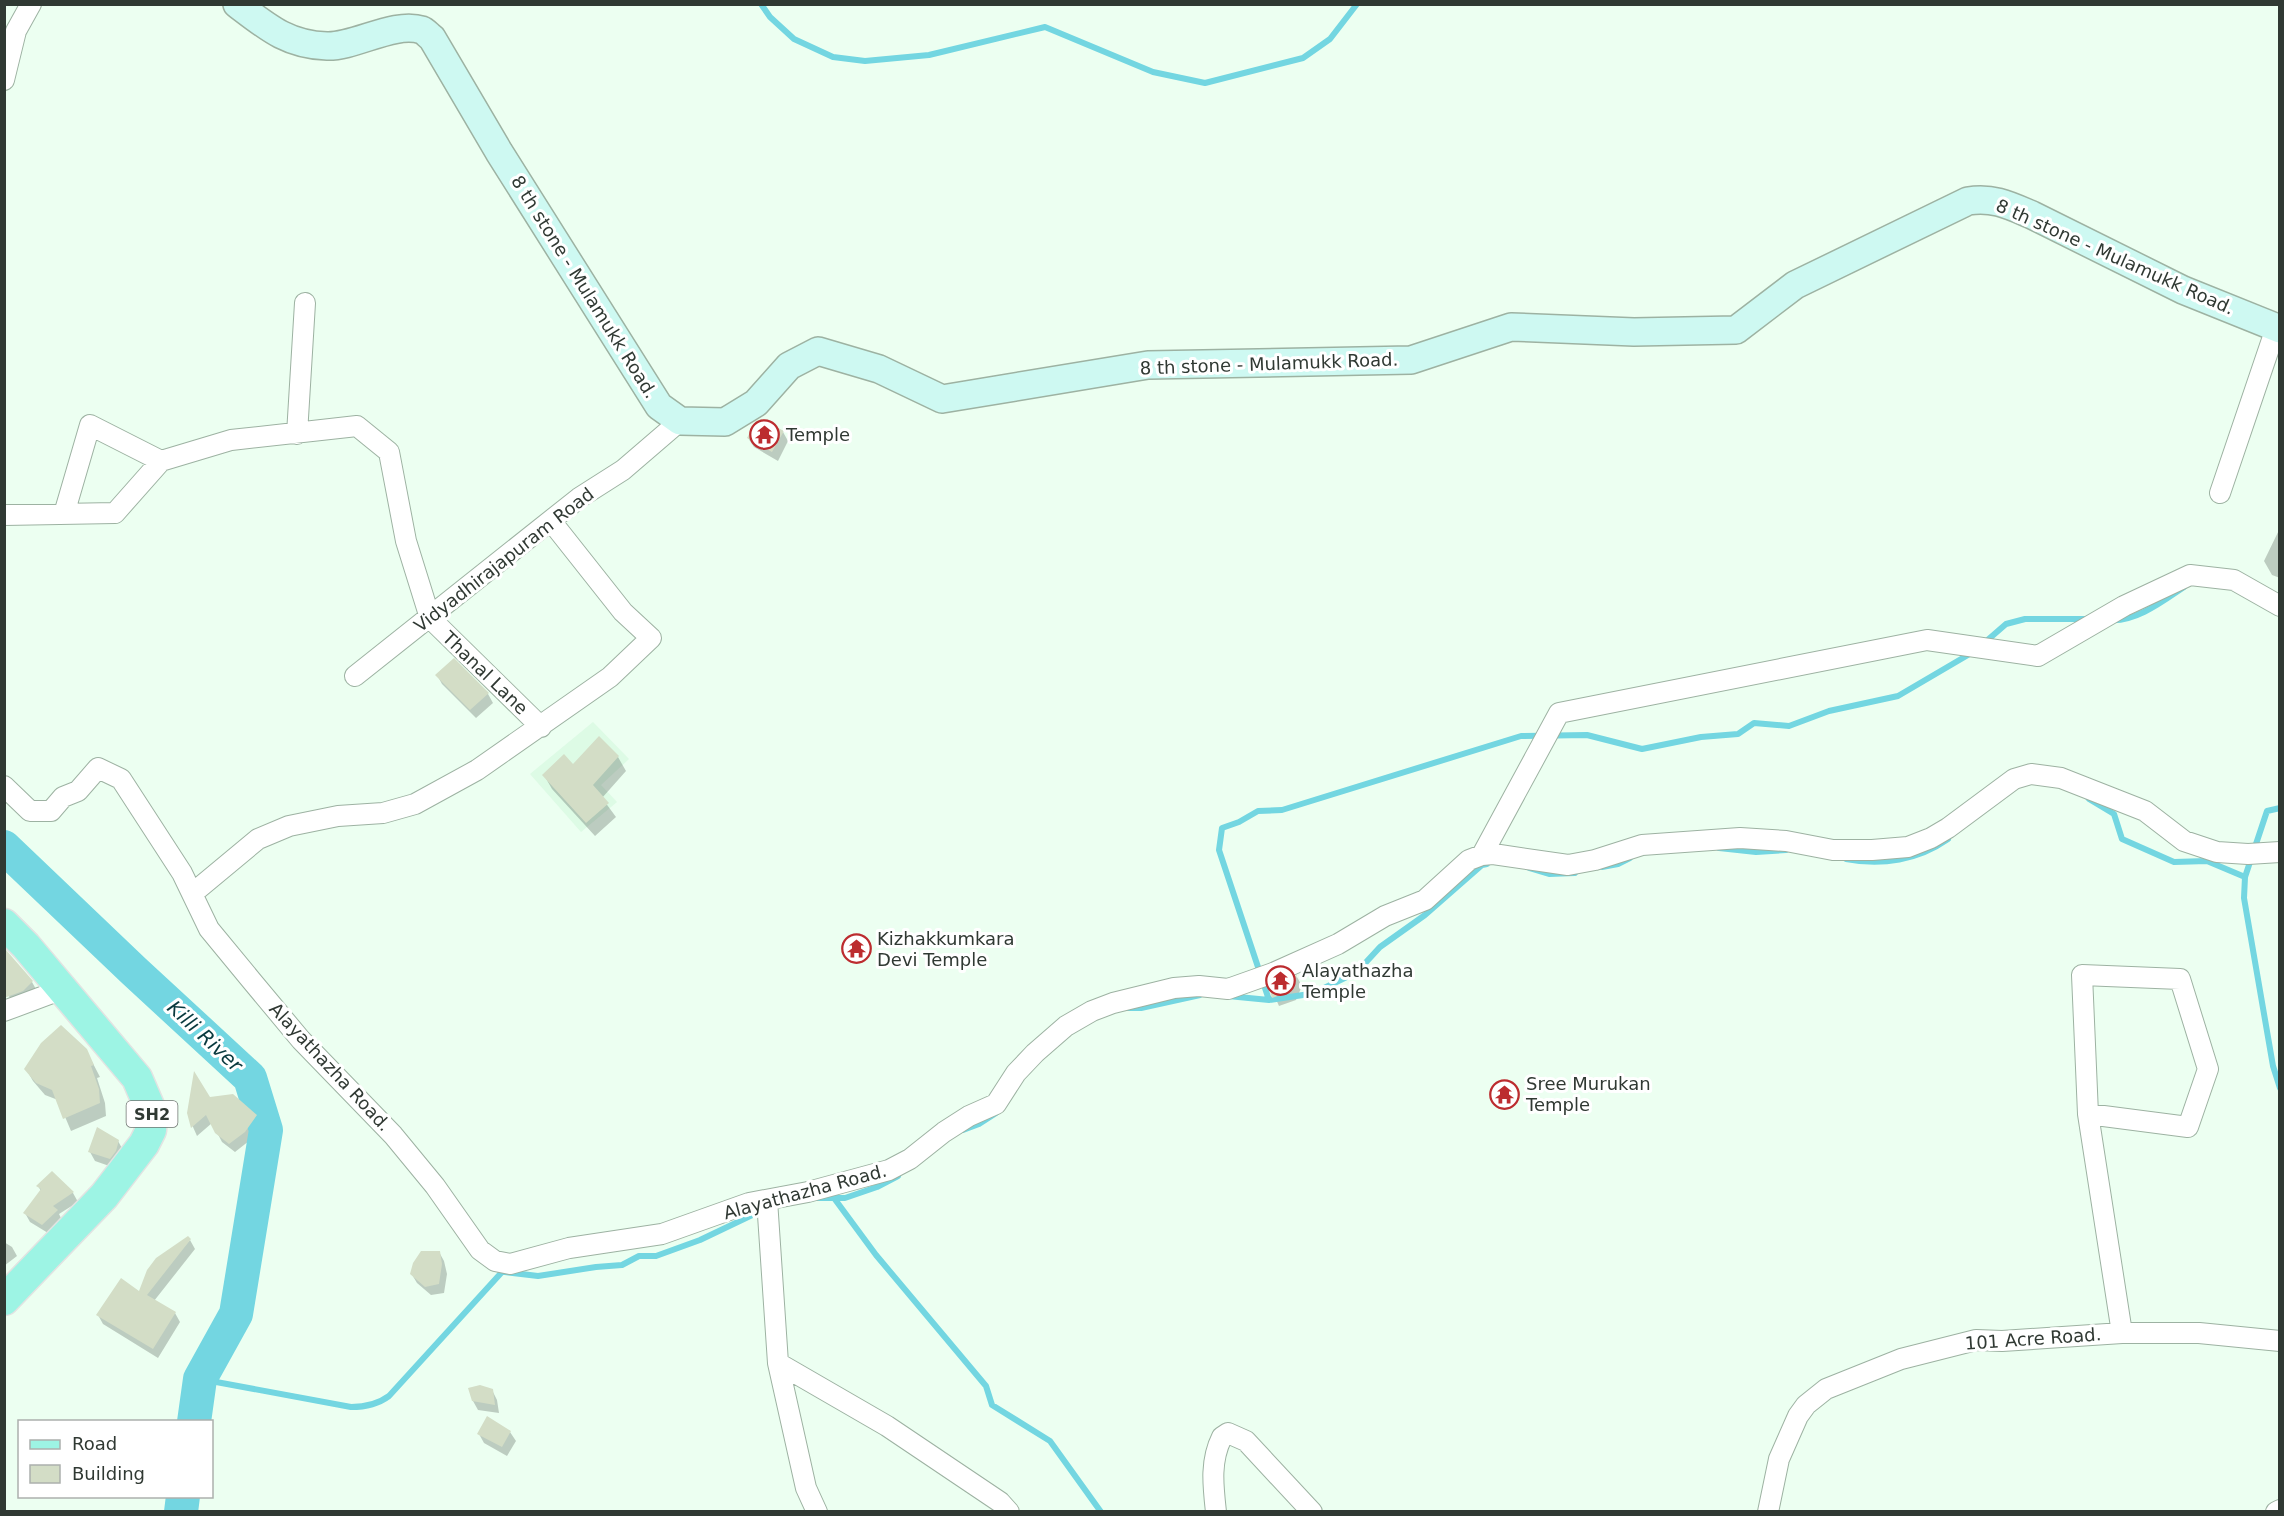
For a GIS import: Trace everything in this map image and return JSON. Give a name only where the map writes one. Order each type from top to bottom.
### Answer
[{"type":"main road","name":"8 th stone - Mulamukk Road.","points":[[237,4],[275,34],[298,42],[328,47],[402,29],[422,30],[432,38],[499,152],[659,406],[680,421],[725,422],[756,403],[789,366],[818,351],[879,369],[942,399],[1148,365],[1411,360],[1511,327],[1634,332],[1736,330],[1795,285],[1968,201],[1984,199],[2007,204],[2183,290],[2278,328]]},
{"type":"main road","name":"SH2","points":[[4,924],[63,989],[137,1078],[152,1113],[151,1130],[144,1144],[104,1196],[4,1300]]},
{"type":"street","points":[[4,80],[16,31],[31,4]]},
{"type":"street","points":[[297,434],[305,303]]},
{"type":"street","points":[[2220,493],[2278,328]]},
{"type":"street","name":"Vidyadhirajapuram Road","points":[[355,676],[579,498],[623,470],[680,421]]},
{"type":"street","points":[[64,514],[90,425],[161,461]]},
{"type":"street","points":[[4,515],[115,513],[161,461],[231,440],[357,426],[389,452],[406,541],[430,618]]},
{"type":"street","points":[[193,893],[258,839],[289,826],[338,816],[383,813],[415,804],[477,770],[610,677],[651,638],[623,612],[551,521]]},
{"type":"street","points":[[1482,855],[1559,713],[1927,640],[2038,657],[2124,606],[2190,575],[2234,580],[2280,606]]},
{"type":"street","name":"Thanal Lane","points":[[430,618],[541,727]]},
{"type":"street","name":"Alayathazha Road.","points":[[4,786],[30,811],[51,811],[63,797],[78,791],[98,768],[122,779],[182,873],[209,928],[244,972],[301,1040],[393,1135],[435,1186],[480,1250],[495,1261],[510,1264],[569,1248],[662,1234],[749,1203],[808,1192],[889,1170],[910,1159],[969,1116],[996,1104],[1016,1072],[1035,1053],[1066,1026],[1092,1011],[1113,1002],[1174,988],[1199,986],[1228,989],[1262,977],[1338,944],[1385,916],[1425,900],[1469,860],[1482,855]]},
{"type":"street","points":[[1482,855],[1493,854],[1568,865],[1595,860],[1642,845],[1740,838],[1786,841],[1833,850],[1908,847],[1940,833],[2014,779],[2031,774],[2068,780],[2145,811],[2184,841],[2217,852],[2253,854],[2280,852]]},
{"type":"street","points":[[2088,1114],[2188,1127],[2208,1068],[2180,979],[2082,975],[2088,1114],[2122,1333]]},
{"type":"street","points":[[4,1011],[63,989]]},
{"type":"street","points":[[767,1200],[778,1363],[806,1488],[817,1512]]},
{"type":"street","name":"101 Acre Road.","points":[[1768,1512],[1779,1458],[1788,1436],[1806,1405],[1826,1389],[1901,1359],[1976,1340],[2002,1341],[2122,1333],[2199,1333],[2280,1341]]},
{"type":"street","points":[[778,1363],[887,1426],[1000,1508]]},
{"type":"street","points":[[1216,1512],[1213,1475],[1215,1456],[1222,1437],[1228,1433],[1246,1441],[1312,1512]]},
{"type":"shaded area","points":[[593,722],[629,759],[601,785],[617,802],[581,832],[530,774]]},
{"type":"building","name":"Temple","points":[[761,419],[784,431],[772,452],[747,438],[756,421]]},
{"type":"building","points":[[454,658],[489,693],[470,710],[435,675]]},
{"type":"building","points":[[599,736],[619,756],[593,785],[609,803],[586,823],[542,775],[564,754],[573,764]]},
{"type":"building","points":[[6,950],[33,981],[23,991],[4,998]]},
{"type":"building","points":[[1297,975],[1292,991],[1272,998],[1269,987]]},
{"type":"building","points":[[61,1025],[87,1049],[94,1065],[91,1066],[99,1089],[100,1103],[63,1119],[52,1090],[36,1083],[24,1069],[41,1043]]},
{"type":"building","points":[[194,1071],[210,1097],[233,1094],[257,1115],[245,1132],[229,1144],[215,1133],[206,1115],[191,1128],[187,1113]]},
{"type":"building","points":[[97,1127],[119,1140],[116,1151],[110,1159],[88,1152]]},
{"type":"building","points":[[52,1171],[74,1192],[53,1206],[58,1210],[42,1225],[23,1213],[41,1189],[36,1186]]},
{"type":"building","points":[[188,1236],[191,1239],[147,1295],[176,1312],[153,1349],[96,1315],[121,1278],[139,1291],[147,1270],[156,1258]]},
{"type":"building","points":[[421,1251],[440,1251],[442,1264],[439,1284],[425,1287],[410,1274],[413,1263]]},
{"type":"building","points":[[480,1385],[493,1389],[495,1405],[472,1401],[468,1388]]},
{"type":"building","points":[[487,1416],[511,1431],[502,1447],[477,1434]]},
{"type":"waterway","points":[[761,4],[770,17],[794,39],[833,57],[865,61],[929,55],[1045,27],[1153,72],[1205,83],[1303,58],[1330,39],[1357,4]]},
{"type":"waterway","points":[[2110,620],[2130,618],[2139,614],[2184,587]]},
{"type":"waterway","points":[[1983,644],[2006,624],[2025,619],[2088,619]]},
{"type":"waterway","points":[[1269,1000],[1219,850],[1222,828],[1239,822],[1258,811],[1282,810],[1521,736],[1587,735],[1642,749],[1701,737],[1738,734],[1754,723],[1789,726],[1829,711],[1898,696],[1973,652]]},
{"type":"waterway","points":[[2086,795],[2114,814],[2122,839],[2174,862],[2207,861],[2245,877]]},
{"type":"waterway","points":[[2280,808],[2267,811],[2245,877],[2244,898],[2273,1066],[2280,1088]]},
{"type":"waterway","points":[[1846,859],[1873,862],[1899,860],[1924,852],[1948,839]]},
{"type":"waterway","name":"Killi River","points":[[4,847],[250,1078],[266,1130],[236,1314],[200,1379],[194,1420]]},
{"type":"waterway","points":[[1719,848],[1756,852],[1786,850]]},
{"type":"waterway","points":[[1602,867],[1618,864],[1630,858]]},
{"type":"waterway","points":[[1228,996],[1269,1000],[1303,995],[1322,989],[1357,972],[1380,947],[1425,915],[1482,865],[1487,864]]},
{"type":"waterway","points":[[1529,868],[1549,874],[1575,873]]},
{"type":"waterway","points":[[1128,1008],[1141,1008],[1200,995]]},
{"type":"waterway","points":[[963,1130],[979,1124],[996,1113]]},
{"type":"waterway","points":[[817,1198],[845,1198],[877,1187],[898,1176]]},
{"type":"waterway","points":[[834,1198],[876,1255],[986,1386],[992,1405],[1050,1441],[1101,1512]]},
{"type":"waterway","points":[[505,1272],[538,1276],[622,1265],[639,1256],[656,1256],[700,1240],[763,1210]]},
{"type":"waterway","points":[[200,1379],[351,1407],[375,1403],[389,1396],[502,1272]]},
{"type":"waterway","name":"Killi River","points":[[181,1512],[183,1498]]},
{"type":"place","name":"Temple","points":[[765,435]]},
{"type":"place","name":"Kizhakkumkara Devi Temple","points":[[856,949]]},
{"type":"place","name":"Alayathazha Temple","points":[[1281,981]]},
{"type":"place","name":"Sree Murukan Temple","points":[[1505,1094]]}]
